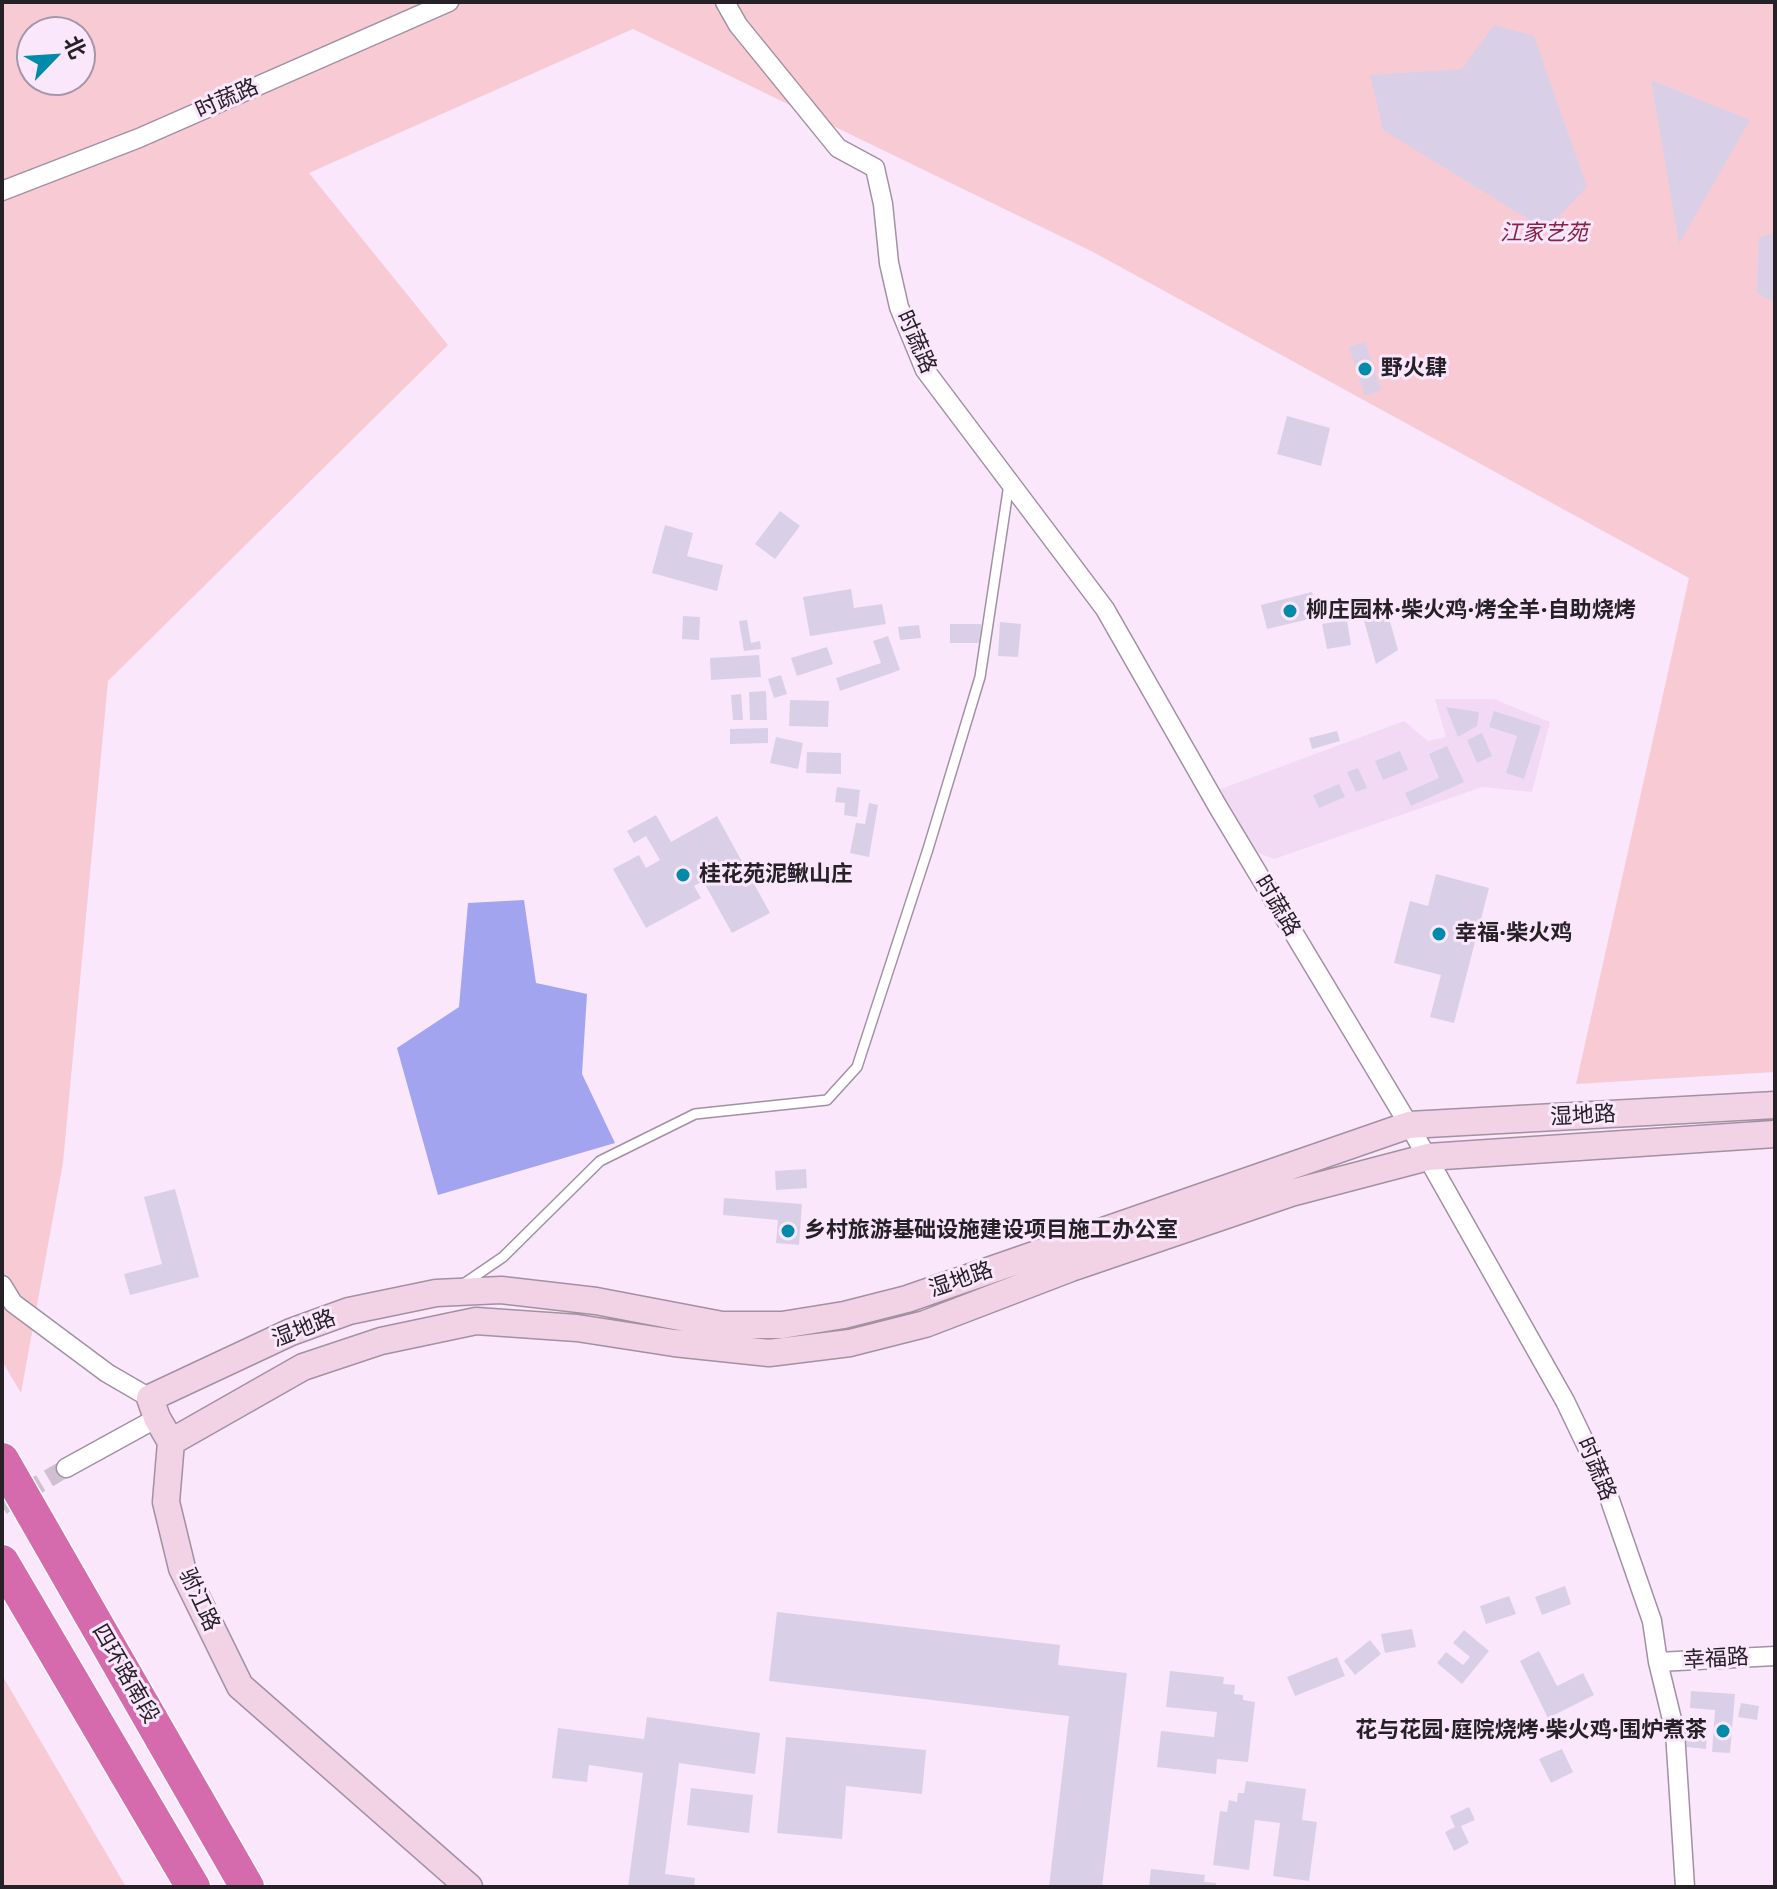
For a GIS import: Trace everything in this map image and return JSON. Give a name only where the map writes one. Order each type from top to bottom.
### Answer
[{"type":"highway","name":"四环路南段","points":[[2,1460],[247,1887]]},
{"type":"highway","points":[[2,1562],[193,1887]]},
{"type":"street","name":"时蔬路","points":[[2,191],[139,138],[449,2]]},
{"type":"street","name":"时蔬路","points":[[725,2],[738,25],[838,148],[875,168],[899,307],[925,370],[1105,609],[1218,807],[1428,1157],[1565,1401],[1603,1480],[1652,1621],[1658,1662],[1675,1732],[1685,1887]]},
{"type":"street","name":"湿地路","points":[[154,1408],[291,1332],[335,1316],[436,1293],[501,1290],[596,1301],[722,1325],[782,1325],[844,1315],[907,1299],[1409,1125],[1775,1105]]},
{"type":"street","name":"湿地路","points":[[171,1442],[303,1367],[381,1341],[476,1321],[577,1328],[769,1353],[850,1343],[925,1324],[1071,1268],[1291,1193],[1428,1157],[1775,1134]]},
{"type":"street","points":[[2,1285],[13,1303],[154,1408],[171,1442]]},
{"type":"street","points":[[66,1468],[154,1408]]},
{"type":"street","name":"驸江路","points":[[171,1442],[166,1502],[182,1568],[240,1686],[469,1887]]},
{"type":"street","name":"幸福路","points":[[1658,1662],[1775,1656]]},
{"type":"lane","points":[[453,1292],[503,1257],[600,1161],[695,1114],[827,1100],[857,1067],[980,677],[1010,482]]},
{"type":"shaded area","points":[[1435,699],[1494,699],[1550,722],[1532,792],[1482,787],[1274,859],[1246,848],[1218,790],[1404,721],[1428,741],[1446,737]]},
{"type":"green space","name":"江家艺苑","points":[[2,2],[1775,2],[1775,1072],[1576,1084],[1689,578],[1093,252],[633,29],[309,173],[448,345],[108,681],[63,1163],[21,1393],[2,1361]]},
{"type":"green space","points":[[2,1675],[126,1887],[2,1887]]},
{"type":"water","points":[[524,900],[536,983],[587,994],[582,1074],[615,1143],[438,1195],[397,1048],[459,1007],[468,903]]},
{"type":"building","points":[[1494,25],[1534,36],[1587,187],[1546,230],[1383,130],[1370,75],[1462,69]]},
{"type":"building","points":[[1651,80],[1750,120],[1679,244]]},
{"type":"building","points":[[1775,233],[1775,303],[1757,293],[1759,237]]},
{"type":"building","name":"野火肆","points":[[1365,342],[1381,390],[1365,396],[1349,347]]},
{"type":"building","points":[[1287,416],[1330,428],[1321,466],[1277,454]]},
{"type":"building","points":[[780,511],[800,526],[775,559],[755,544]]},
{"type":"building","points":[[665,525],[693,533],[687,556],[723,565],[717,591],[652,573]]},
{"type":"building","points":[[851,589],[854,608],[882,604],[886,624],[810,636],[803,597]]},
{"type":"building","name":"柳庄园林·柴火鸡·烤全羊·自助烧烤","points":[[1312,592],[1318,617],[1267,629],[1261,605]]},
{"type":"building","points":[[1387,611],[1398,650],[1376,664],[1363,617]]},
{"type":"building","points":[[683,616],[700,617],[699,640],[682,639]]},
{"type":"building","points":[[747,620],[751,643],[760,641],[761,649],[744,651],[739,621]]},
{"type":"building","points":[[1347,620],[1351,645],[1327,649],[1322,624]]},
{"type":"building","points":[[1000,622],[1021,624],[1018,657],[998,656]]},
{"type":"building","points":[[950,624],[981,624],[981,643],[950,643]]},
{"type":"building","points":[[919,625],[921,638],[900,640],[898,627]]},
{"type":"building","points":[[888,636],[900,670],[840,691],[836,678],[881,663],[873,641]]},
{"type":"building","points":[[827,647],[833,664],[797,676],[791,658]]},
{"type":"building","points":[[759,655],[761,677],[711,680],[710,658]]},
{"type":"building","points":[[781,675],[787,694],[774,698],[768,679]]},
{"type":"building","points":[[766,691],[767,720],[750,720],[749,692]]},
{"type":"building","points":[[741,694],[743,720],[733,720],[731,695]]},
{"type":"building","points":[[790,700],[829,701],[828,727],[789,726]]},
{"type":"building","points":[[1446,707],[1479,712],[1477,726],[1458,737]]},
{"type":"building","points":[[1494,711],[1541,726],[1524,779],[1506,773],[1517,736],[1489,727]]},
{"type":"building","points":[[768,728],[768,743],[730,744],[730,729]]},
{"type":"building","points":[[1337,731],[1340,741],[1312,749],[1309,738]]},
{"type":"building","points":[[1482,733],[1492,756],[1477,763],[1467,740]]},
{"type":"building","points":[[776,737],[803,743],[798,769],[770,763]]},
{"type":"building","points":[[1447,746],[1464,782],[1411,806],[1405,793],[1439,778],[1429,754]]},
{"type":"building","points":[[1400,751],[1408,770],[1383,780],[1375,761]]},
{"type":"building","points":[[807,752],[841,753],[841,774],[806,773]]},
{"type":"building","points":[[1358,768],[1367,788],[1356,792],[1347,772]]},
{"type":"building","points":[[1339,784],[1345,797],[1319,808],[1313,795]]},
{"type":"building","points":[[837,787],[860,790],[857,817],[844,815],[845,803],[835,802]]},
{"type":"building","points":[[869,803],[878,805],[869,857],[850,853],[856,823],[865,824]]},
{"type":"building","name":"桂花苑泥鳅山庄","points":[[656,815],[671,842],[717,816],[770,913],[732,933],[703,881],[694,886],[701,898],[646,928],[613,869],[639,855],[646,868],[660,860],[646,836],[634,843],[627,831]]},
{"type":"building","name":"幸福·柴火鸡","points":[[1436,874],[1489,888],[1454,1023],[1430,1017],[1441,975],[1394,963],[1410,901],[1428,906]]},
{"type":"building","points":[[806,1169],[807,1188],[776,1190],[775,1171]]},
{"type":"building","points":[[175,1189],[199,1277],[130,1295],[124,1274],[162,1264],[144,1197]]},
{"type":"building","name":"乡村旅游基础设施建设项目施工办公室","points":[[724,1198],[802,1204],[799,1245],[776,1243],[778,1220],[723,1215]]},
{"type":"building","points":[[1565,1586],[1571,1604],[1542,1615],[1535,1597]]},
{"type":"building","points":[[1509,1596],[1516,1614],[1486,1624],[1480,1606]]},
{"type":"building","points":[[777,1612],[1060,1645],[1058,1665],[1127,1673],[1102,1887],[1049,1887],[1069,1716],[769,1681]]},
{"type":"building","points":[[1412,1629],[1416,1647],[1385,1653],[1381,1634]]},
{"type":"building","points":[[1464,1630],[1489,1651],[1462,1684],[1437,1663],[1446,1652],[1463,1665],[1470,1657],[1453,1643]]},
{"type":"building","points":[[1370,1640],[1381,1654],[1355,1675],[1344,1661]]},
{"type":"building","points":[[1539,1651],[1557,1686],[1583,1673],[1594,1695],[1548,1718],[1520,1661]]},
{"type":"building","points":[[1337,1657],[1345,1676],[1295,1696],[1287,1677]]},
{"type":"building","points":[[1170,1671],[1224,1677],[1223,1684],[1235,1685],[1234,1694],[1243,1695],[1243,1700],[1255,1702],[1248,1762],[1217,1759],[1216,1774],[1157,1767],[1161,1731],[1214,1737],[1217,1712],[1166,1707]]},
{"type":"building","name":"花与花园·庭院烧烤·柴火鸡·围炉煮茶","points":[[1691,1691],[1735,1694],[1730,1753],[1712,1752],[1715,1710],[1690,1708]]},
{"type":"building","points":[[1741,1703],[1759,1706],[1757,1720],[1738,1717]]},
{"type":"building","points":[[647,1717],[760,1733],[755,1774],[679,1763],[665,1874],[695,1878],[694,1887],[628,1887],[643,1773],[589,1765],[587,1782],[552,1778],[558,1728],[644,1739]]},
{"type":"building","points":[[1688,1717],[1708,1718],[1706,1749],[1686,1747]]},
{"type":"building","points":[[786,1737],[926,1750],[922,1794],[846,1786],[842,1839],[777,1833]]},
{"type":"building","points":[[1562,1749],[1573,1772],[1551,1783],[1539,1759]]},
{"type":"building","points":[[1246,1781],[1306,1789],[1302,1820],[1317,1822],[1309,1881],[1273,1876],[1280,1823],[1255,1820],[1249,1870],[1213,1865],[1220,1811],[1227,1812],[1229,1800],[1237,1802],[1238,1793],[1244,1793]]},
{"type":"building","points":[[691,1788],[753,1795],[749,1833],[687,1825]]},
{"type":"building","points":[[1469,1807],[1475,1820],[1461,1826],[1469,1843],[1454,1851],[1445,1832],[1455,1827],[1450,1816]]},
{"type":"building","points":[[1151,1869],[1205,1875],[1204,1882],[1216,1883],[1216,1887],[1149,1887]]},
{"type":"tunnel","points":[[2,1506],[66,1468]]},
{"type":"place","name":"野火肆","points":[[1365,369]]},
{"type":"place","name":"柳庄园林·柴火鸡·烤全羊·自助烧烤","points":[[1290,611]]},
{"type":"place","name":"桂花苑泥鳅山庄","points":[[683,875]]},
{"type":"place","name":"幸福·柴火鸡","points":[[1439,934]]},
{"type":"place","name":"乡村旅游基础设施建设项目施工办公室","points":[[788,1231]]},
{"type":"place","name":"花与花园·庭院烧烤·柴火鸡·围炉煮茶","points":[[1723,1731]]}]
